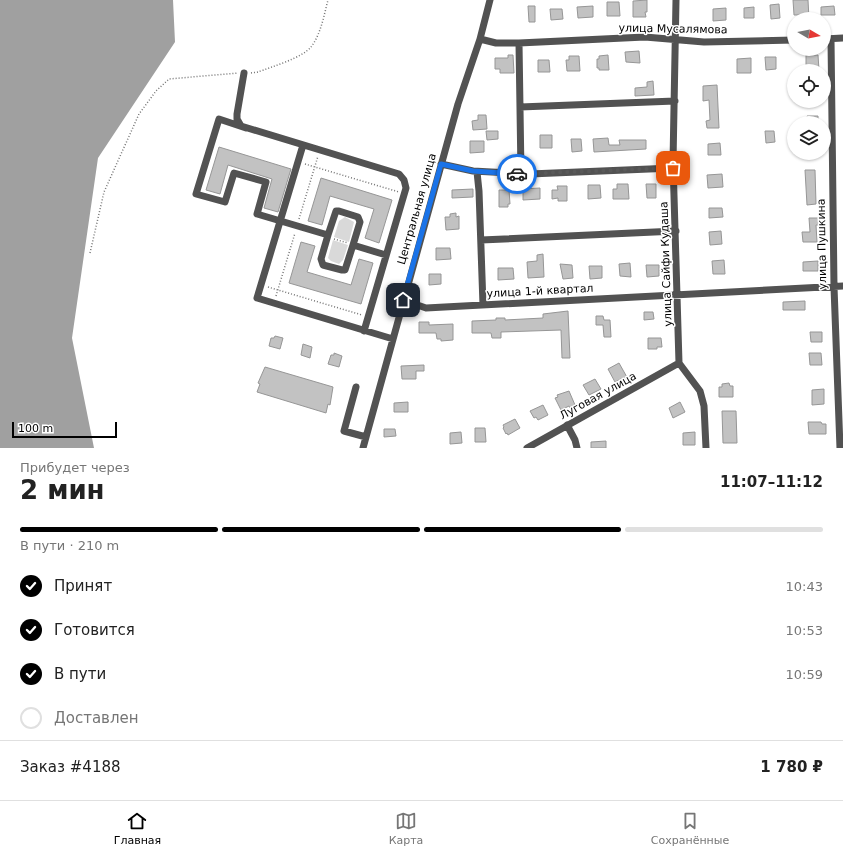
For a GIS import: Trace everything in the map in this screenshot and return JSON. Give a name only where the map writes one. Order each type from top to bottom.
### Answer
[{"type":"street","name":"Центральная улица","points":[[363,448],[458,104],[480,39],[490,0]]},
{"type":"street","name":"улица Сайфи Кудаша","points":[[676,0],[673,168],[680,363]]},
{"type":"street","name":"улица Мусалямова","points":[[480,39],[496,43],[645,37],[704,42],[787,40]]},
{"type":"street","points":[[831,39],[843,38]]},
{"type":"street","points":[[519,43],[521,174]]},
{"type":"street","name":"улица Пушкина","points":[[827,56],[840,448]]},
{"type":"street","points":[[244,73],[237,119],[241,126],[246,128]]},
{"type":"street","points":[[520,107],[675,101]]},
{"type":"street","points":[[328,236],[257,214],[266,182],[234,173],[225,202],[196,194],[219,120],[399,174],[406,183],[364,330]]},
{"type":"street","points":[[303,145],[257,298],[393,339]]},
{"type":"street","points":[[441,164],[477,172],[521,174],[673,168]]},
{"type":"street","points":[[477,172],[483,305]]},
{"type":"street","points":[[336,211],[358,217],[360,222],[345,270],[323,264],[321,259],[328,236],[336,211]]},
{"type":"street","points":[[481,240],[676,231]]},
{"type":"street","points":[[353,245],[386,255]]},
{"type":"street","name":"улица 1-й квартал","points":[[403,300],[426,308],[843,286]]},
{"type":"street","points":[[680,363],[700,391],[704,406],[706,448]]},
{"type":"street","name":"Луговая улица","points":[[527,448],[680,363]]},
{"type":"street","points":[[356,387],[344,431],[366,437]]},
{"type":"street","points":[[567,425],[576,440],[577,448]]},
{"type":"path","points":[[90,254],[104,192],[139,114],[156,91],[169,79],[258,72],[295,58],[311,47],[322,25],[328,0]]},
{"type":"path","points":[[298,162],[404,194]]},
{"type":"path","points":[[328,236],[353,245]]},
{"type":"path","points":[[261,284],[368,316]]},
{"type":"shaded area","points":[[0,0],[173,0],[175,42],[98,158],[72,338],[94,448],[0,448]]},
{"type":"shaded area","points":[[345,217],[354,222],[349,242],[334,237],[339,221]]},
{"type":"shaded area","points":[[333,240],[348,245],[343,260],[339,264],[328,258]]},
{"type":"building","points":[[647,0],[647,12],[645,12],[646,17],[633,17],[633,1]]},
{"type":"building","points":[[793,0],[808,0],[809,12],[794,12]]},
{"type":"building","points":[[607,2],[619,2],[620,16],[607,16]]},
{"type":"building","points":[[779,4],[780,18],[771,19],[770,5]]},
{"type":"building","points":[[528,6],[535,6],[535,22],[529,22]]},
{"type":"building","points":[[593,6],[593,17],[578,18],[577,7]]},
{"type":"building","points":[[834,6],[835,15],[831,15],[831,12],[821,12],[821,7]]},
{"type":"building","points":[[754,7],[754,18],[744,18],[744,8]]},
{"type":"building","points":[[726,8],[726,20],[713,21],[713,9]]},
{"type":"building","points":[[550,9],[562,9],[563,19],[551,20]]},
{"type":"building","points":[[639,51],[640,63],[626,62],[625,52]]},
{"type":"building","points":[[508,55],[513,55],[514,73],[500,73],[500,69],[495,69],[495,58],[508,58]]},
{"type":"building","points":[[608,55],[609,70],[599,70],[599,68],[597,68],[597,59],[599,59],[599,56]]},
{"type":"building","points":[[569,56],[579,56],[580,71],[567,71],[566,60],[569,60]]},
{"type":"building","points":[[806,56],[818,56],[819,64],[806,64]]},
{"type":"building","points":[[765,57],[776,57],[776,69],[766,70]]},
{"type":"building","points":[[751,58],[751,73],[737,73],[737,59]]},
{"type":"building","points":[[538,60],[549,60],[550,72],[538,72]]},
{"type":"building","points":[[653,81],[654,95],[635,96],[635,88],[647,87],[647,82]]},
{"type":"building","points":[[717,85],[719,128],[707,128],[706,121],[710,120],[709,100],[703,101],[703,86]]},
{"type":"building","points":[[478,115],[486,115],[487,129],[473,130],[472,121],[478,120]]},
{"type":"building","points":[[486,131],[498,131],[498,139],[487,140]]},
{"type":"building","points":[[765,131],[774,131],[775,142],[766,143]]},
{"type":"building","points":[[540,135],[552,135],[552,148],[540,148]]},
{"type":"building","points":[[608,138],[609,145],[620,145],[619,140],[646,140],[646,149],[594,152],[593,139]]},
{"type":"building","points":[[571,139],[581,139],[582,151],[572,152]]},
{"type":"building","points":[[470,141],[484,141],[484,152],[470,153]]},
{"type":"building","points":[[720,143],[721,155],[708,155],[708,144]]},
{"type":"building","points":[[219,147],[291,169],[278,212],[264,208],[272,179],[228,165],[220,194],[206,190]]},
{"type":"building","points":[[805,170],[815,170],[816,204],[807,205]]},
{"type":"building","points":[[722,174],[723,187],[708,188],[707,175]]},
{"type":"building","points":[[321,178],[392,200],[379,243],[365,238],[374,209],[330,196],[322,225],[308,221]]},
{"type":"building","points":[[617,184],[628,184],[629,199],[613,199],[613,189],[617,189]]},
{"type":"building","points":[[646,184],[656,184],[656,198],[647,198]]},
{"type":"building","points":[[588,185],[600,185],[601,198],[588,199]]},
{"type":"building","points":[[557,186],[567,186],[567,201],[558,201],[558,198],[552,199],[552,190],[558,190]]},
{"type":"building","points":[[540,188],[540,199],[523,200],[523,189]]},
{"type":"building","points":[[473,189],[473,197],[452,198],[452,190]]},
{"type":"building","points":[[499,190],[509,190],[510,204],[508,204],[508,207],[499,207]]},
{"type":"building","points":[[709,208],[722,208],[723,217],[709,218]]},
{"type":"building","points":[[456,213],[456,217],[459,216],[459,229],[446,230],[445,217],[450,217],[450,214]]},
{"type":"building","points":[[809,218],[820,218],[820,225],[816,225],[817,242],[803,242],[802,232],[810,232]]},
{"type":"building","points":[[721,231],[722,244],[710,245],[709,232]]},
{"type":"building","points":[[301,242],[315,246],[307,272],[351,285],[359,259],[373,263],[361,304],[289,283]]},
{"type":"building","points":[[436,248],[450,248],[451,259],[436,260]]},
{"type":"building","points":[[543,254],[544,277],[528,278],[527,262],[537,261],[537,255]]},
{"type":"building","points":[[724,260],[725,274],[713,274],[712,261]]},
{"type":"building","points":[[818,261],[818,271],[803,271],[803,262]]},
{"type":"building","points":[[630,263],[631,277],[620,276],[619,264]]},
{"type":"building","points":[[560,264],[572,265],[573,278],[563,279]]},
{"type":"building","points":[[646,265],[659,265],[659,276],[647,277]]},
{"type":"building","points":[[589,266],[602,266],[602,278],[590,279]]},
{"type":"building","points":[[498,268],[513,268],[514,279],[498,280]]},
{"type":"building","points":[[429,274],[441,274],[441,284],[429,285]]},
{"type":"building","points":[[805,301],[805,310],[783,310],[783,302]]},
{"type":"building","points":[[568,311],[570,358],[562,358],[561,330],[501,332],[501,338],[492,338],[491,333],[472,333],[472,321],[496,320],[496,318],[505,318],[505,320],[543,318],[543,314]]},
{"type":"building","points":[[644,312],[653,312],[654,319],[644,320]]},
{"type":"building","points":[[596,316],[603,316],[604,320],[610,320],[611,337],[604,337],[603,325],[596,325]]},
{"type":"building","points":[[419,322],[429,322],[429,325],[453,324],[453,340],[441,341],[441,339],[437,339],[436,333],[419,333]]},
{"type":"building","points":[[810,332],[822,332],[822,342],[811,342]]},
{"type":"building","points":[[275,336],[283,338],[280,349],[269,346],[271,338],[274,338]]},
{"type":"building","points":[[648,338],[661,338],[662,347],[657,347],[657,349],[648,349]]},
{"type":"building","points":[[303,344],[312,347],[310,358],[301,355]]},
{"type":"building","points":[[334,353],[342,356],[339,367],[328,364],[331,355],[334,355]]},
{"type":"building","points":[[809,353],[821,353],[822,365],[810,365]]},
{"type":"building","points":[[619,363],[628,379],[623,381],[621,379],[615,382],[608,369]]},
{"type":"building","points":[[424,365],[424,371],[416,371],[416,379],[402,379],[401,366]]},
{"type":"building","points":[[265,367],[333,387],[330,405],[328,404],[326,413],[257,392],[260,384],[258,383]]},
{"type":"building","points":[[595,379],[601,389],[589,395],[583,385]]},
{"type":"building","points":[[729,383],[730,386],[733,386],[733,397],[719,397],[719,387],[722,387],[722,384]]},
{"type":"building","points":[[824,389],[824,404],[812,405],[812,390]]},
{"type":"building","points":[[569,391],[575,405],[561,410],[555,398],[558,397],[557,395]]},
{"type":"building","points":[[408,402],[408,412],[394,412],[394,403]]},
{"type":"building","points":[[680,402],[685,412],[673,418],[669,408]]},
{"type":"building","points":[[543,405],[548,415],[538,420],[536,417],[534,418],[530,411]]},
{"type":"building","points":[[722,411],[736,411],[737,443],[723,443]]},
{"type":"building","points":[[515,419],[520,428],[508,435],[507,433],[506,434],[503,425]]},
{"type":"building","points":[[808,422],[821,422],[822,424],[826,424],[826,434],[809,434]]},
{"type":"building","points":[[475,428],[485,428],[486,442],[475,442]]},
{"type":"building","points":[[384,429],[395,429],[396,436],[384,437]]},
{"type":"building","points":[[461,432],[462,443],[450,444],[450,433]]},
{"type":"building","points":[[695,432],[695,445],[683,445],[683,433]]},
{"type":"building","points":[[606,441],[606,448],[591,448],[591,442]]},
{"type":"way so far","points":[[517,174],[673,168]]},
{"type":"route","points":[[403,300],[441,164],[473,171],[517,174]]}]
